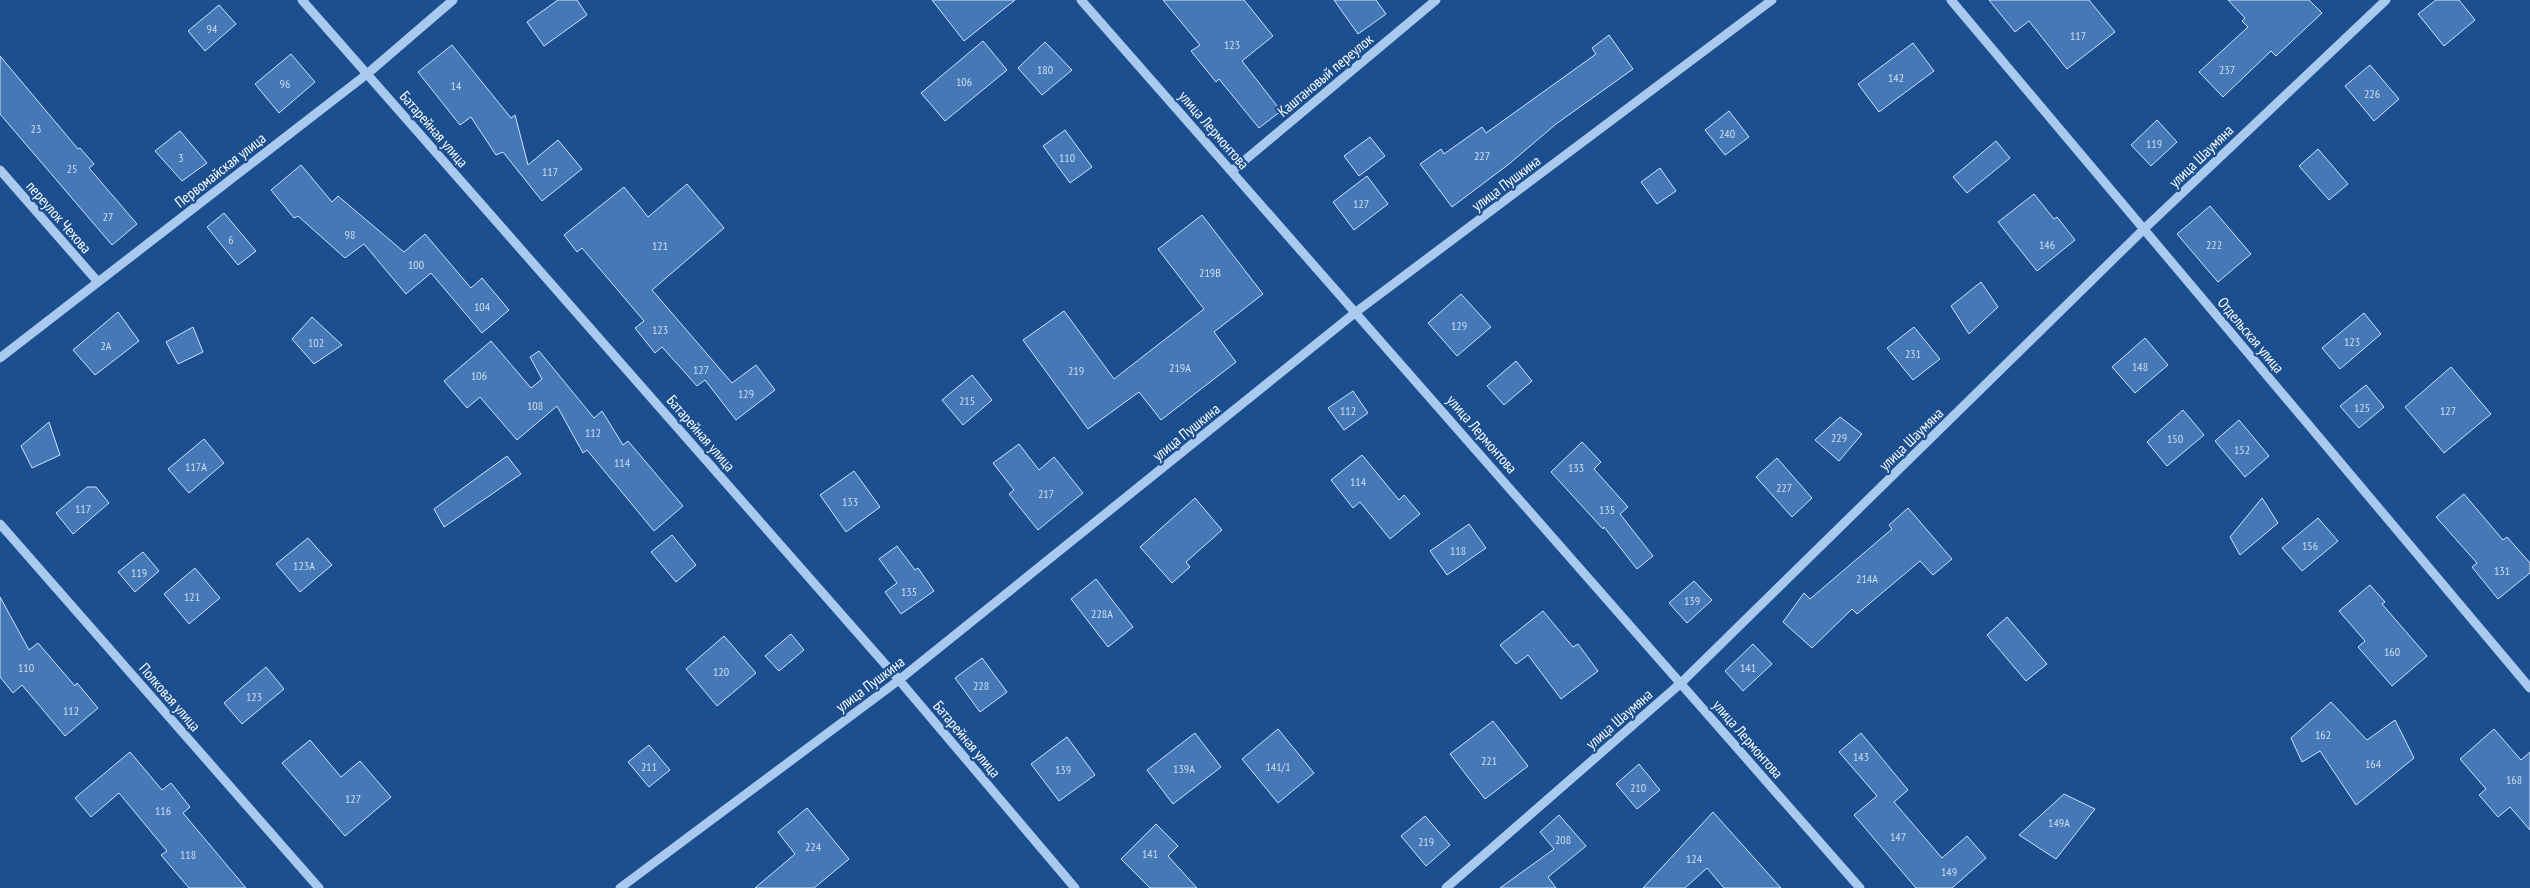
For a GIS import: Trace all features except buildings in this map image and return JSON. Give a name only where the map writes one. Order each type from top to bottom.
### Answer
[{"type":"street","name":"Батарейная улица","points":[[302,0],[899,680],[1075,888]]},
{"type":"street","name":"Первомайская улица","points":[[0,358],[367,74],[453,0]]},
{"type":"street","name":"улица Лермонтова","points":[[1081,0],[1860,888]]},
{"type":"street","name":"Каштановый переулок","points":[[1232,172],[1436,0]]},
{"type":"street","name":"улица Пушкина","points":[[620,888],[899,680],[1356,312],[1772,0]]},
{"type":"street","name":"Отдельская улица","points":[[1951,0],[2530,688]]},
{"type":"street","name":"улица Шаумяна","points":[[1446,888],[1681,683],[2144,229],[2386,0]]},
{"type":"street","name":"переулок Чехова","points":[[0,170],[98,282]]},
{"type":"street","name":"Полковая улица","points":[[0,524],[319,888]]}]
